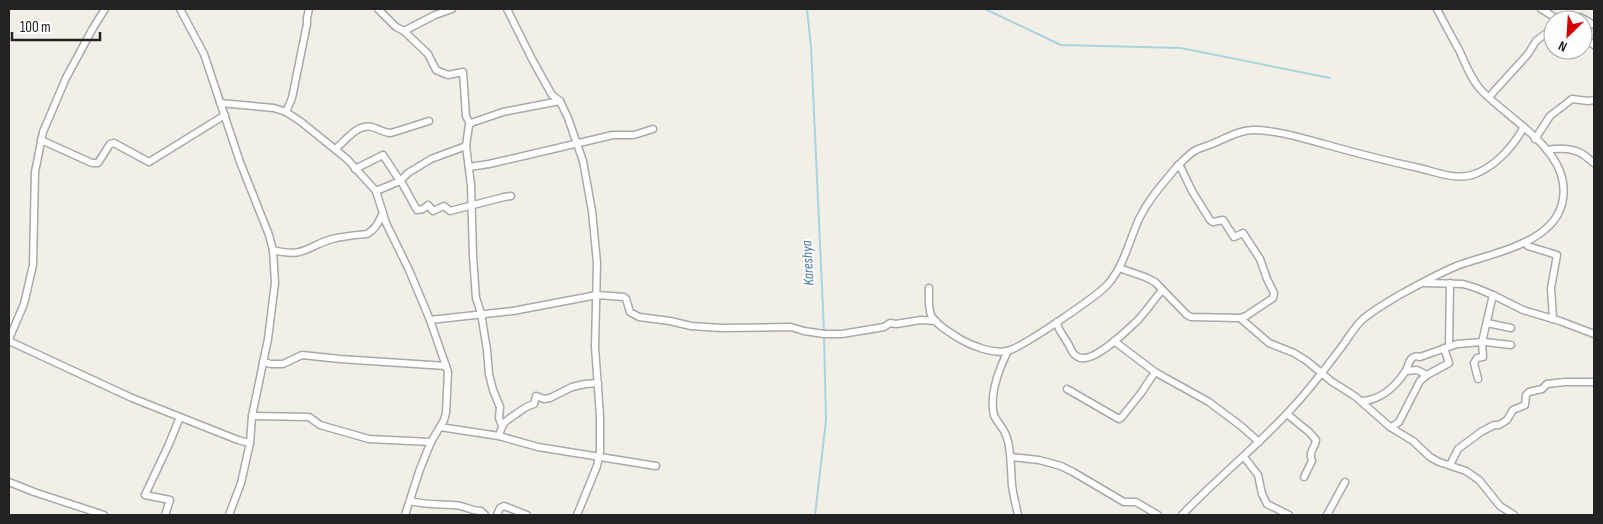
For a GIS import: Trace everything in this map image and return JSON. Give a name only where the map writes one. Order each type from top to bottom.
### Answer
[{"type":"street","points":[[105,9],[66,78],[47,121],[41,140],[36,164],[34,190],[33,265],[24,304],[9,340],[132,398],[250,443]]},
{"type":"street","points":[[180,9],[204,54],[240,162],[269,235],[273,250],[275,283],[268,340],[252,416],[250,443],[241,482],[229,515]]},
{"type":"street","points":[[286,112],[292,98],[309,9]]},
{"type":"street","points":[[378,9],[428,54],[436,70],[448,75],[463,72],[466,116],[470,124],[466,146],[472,205],[476,298],[481,313],[492,390],[500,408],[499,418],[502,426]]},
{"type":"street","points":[[404,31],[435,15],[452,9]]},
{"type":"street","points":[[507,9],[552,95],[560,101],[568,118],[583,161],[592,211],[597,263],[595,348],[600,416],[599,457],[589,489],[577,515]]},
{"type":"street","points":[[1182,515],[1287,414],[1362,320],[1384,304],[1459,265],[1480,260],[1525,243],[1538,235],[1558,217],[1564,202],[1563,182],[1556,161],[1524,127],[1481,91],[1436,9]]},
{"type":"street","points":[[1490,97],[1528,54],[1536,40],[1543,35]]},
{"type":"street","points":[[1535,139],[1550,116],[1572,99],[1594,100]]},
{"type":"street","points":[[470,124],[503,112],[560,101]]},
{"type":"street","points":[[220,103],[274,108],[286,112],[347,159],[376,191],[386,223],[409,270],[430,320],[448,372],[446,413],[431,442],[405,515]]},
{"type":"street","points":[[41,140],[92,163],[98,162],[110,144],[114,143],[149,162],[224,115]]},
{"type":"street","points":[[335,149],[358,129],[366,126],[386,133],[396,132],[429,121]]},
{"type":"street","points":[[928,288],[931,313],[936,321],[962,340],[988,349],[1008,351],[1029,341],[1108,285],[1119,268],[1149,201],[1178,165],[1198,149],[1241,132],[1252,130],[1274,132],[1379,159],[1462,176],[1472,175],[1486,168],[1506,153],[1516,142],[1524,127]]},
{"type":"street","points":[[469,167],[490,164],[613,135],[634,134],[653,129]]},
{"type":"street","points":[[376,191],[400,181],[408,173],[431,159],[466,146]]},
{"type":"street","points":[[1547,150],[1563,148],[1582,154],[1594,163]]},
{"type":"street","points":[[355,169],[383,155],[417,210],[423,209],[428,205],[433,211],[444,206],[450,211],[512,196]]},
{"type":"street","points":[[1119,268],[1151,280],[1191,317],[1240,318],[1273,298],[1274,294],[1260,260],[1243,233],[1234,237],[1223,220],[1213,222],[1210,220],[1178,165]]},
{"type":"street","points":[[273,250],[296,253],[306,251],[332,239],[367,234],[376,226],[383,213]]},
{"type":"street","points":[[1525,243],[1528,246],[1557,255],[1551,288],[1553,319]]},
{"type":"street","points":[[1422,283],[1463,284],[1493,295],[1523,310],[1594,334]]},
{"type":"street","points":[[1390,427],[1399,422],[1420,382],[1449,363],[1447,347],[1450,284]]},
{"type":"street","points":[[1057,322],[1058,331],[1072,351],[1078,358],[1086,359],[1114,341],[1138,319],[1162,290]]},
{"type":"street","points":[[430,320],[513,311],[597,295],[624,297],[630,312],[639,317],[698,327],[791,327],[824,334],[842,334],[884,327],[890,323],[896,324],[920,320],[936,321]]},
{"type":"street","points":[[1478,379],[1474,363],[1477,358],[1482,357],[1482,341],[1493,295]]},
{"type":"street","points":[[1240,318],[1269,343],[1294,353],[1307,361],[1362,401],[1390,427],[1413,441],[1430,457],[1466,471],[1479,480],[1500,506],[1514,515]]},
{"type":"street","points":[[1486,323],[1511,328]]},
{"type":"street","points":[[1114,341],[1155,372],[1209,402],[1260,442]]},
{"type":"street","points":[[1362,401],[1381,397],[1406,371],[1411,359],[1457,344],[1482,341],[1511,345]]},
{"type":"street","points":[[1008,351],[1000,366],[993,406],[996,420],[1005,432],[1011,458],[1012,486],[1018,515]]},
{"type":"street","points":[[263,362],[283,364],[302,355],[446,366]]},
{"type":"street","points":[[1406,371],[1417,370],[1427,376]]},
{"type":"street","points":[[1067,389],[1119,419],[1141,393],[1155,372]]},
{"type":"street","points":[[1450,465],[1458,449],[1481,432],[1507,420],[1513,410],[1524,405],[1526,395],[1529,392],[1542,389],[1547,384],[1594,382]]},
{"type":"street","points":[[499,436],[505,421],[522,408],[534,404],[536,396],[544,399],[550,398],[572,387],[598,383]]},
{"type":"street","points":[[1287,414],[1316,440],[1310,452],[1312,461],[1304,477]]},
{"type":"street","points":[[252,416],[309,417],[326,428],[369,439],[431,442]]},
{"type":"street","points":[[165,515],[170,500],[144,495],[180,417]]},
{"type":"street","points":[[440,427],[499,436],[538,448],[656,466]]},
{"type":"street","points":[[1244,457],[1258,475],[1262,494],[1267,504],[1289,515]]},
{"type":"street","points":[[1011,458],[1039,460],[1060,466],[1124,502],[1136,502],[1158,515]]},
{"type":"street","points":[[9,482],[104,515]]},
{"type":"street","points":[[1327,515],[1345,482]]},
{"type":"street","points":[[410,500],[428,505],[455,505],[481,512],[485,515]]},
{"type":"street","points":[[497,515],[500,508],[504,506],[526,515]]},
{"type":"waterway","name":"Kareshya","points":[[807,9],[811,47],[824,331]]},
{"type":"waterway","points":[[985,9],[1061,45],[1181,48],[1330,78]]},
{"type":"waterway","name":"Kareshya","points":[[815,515],[826,420],[824,336]]}]
